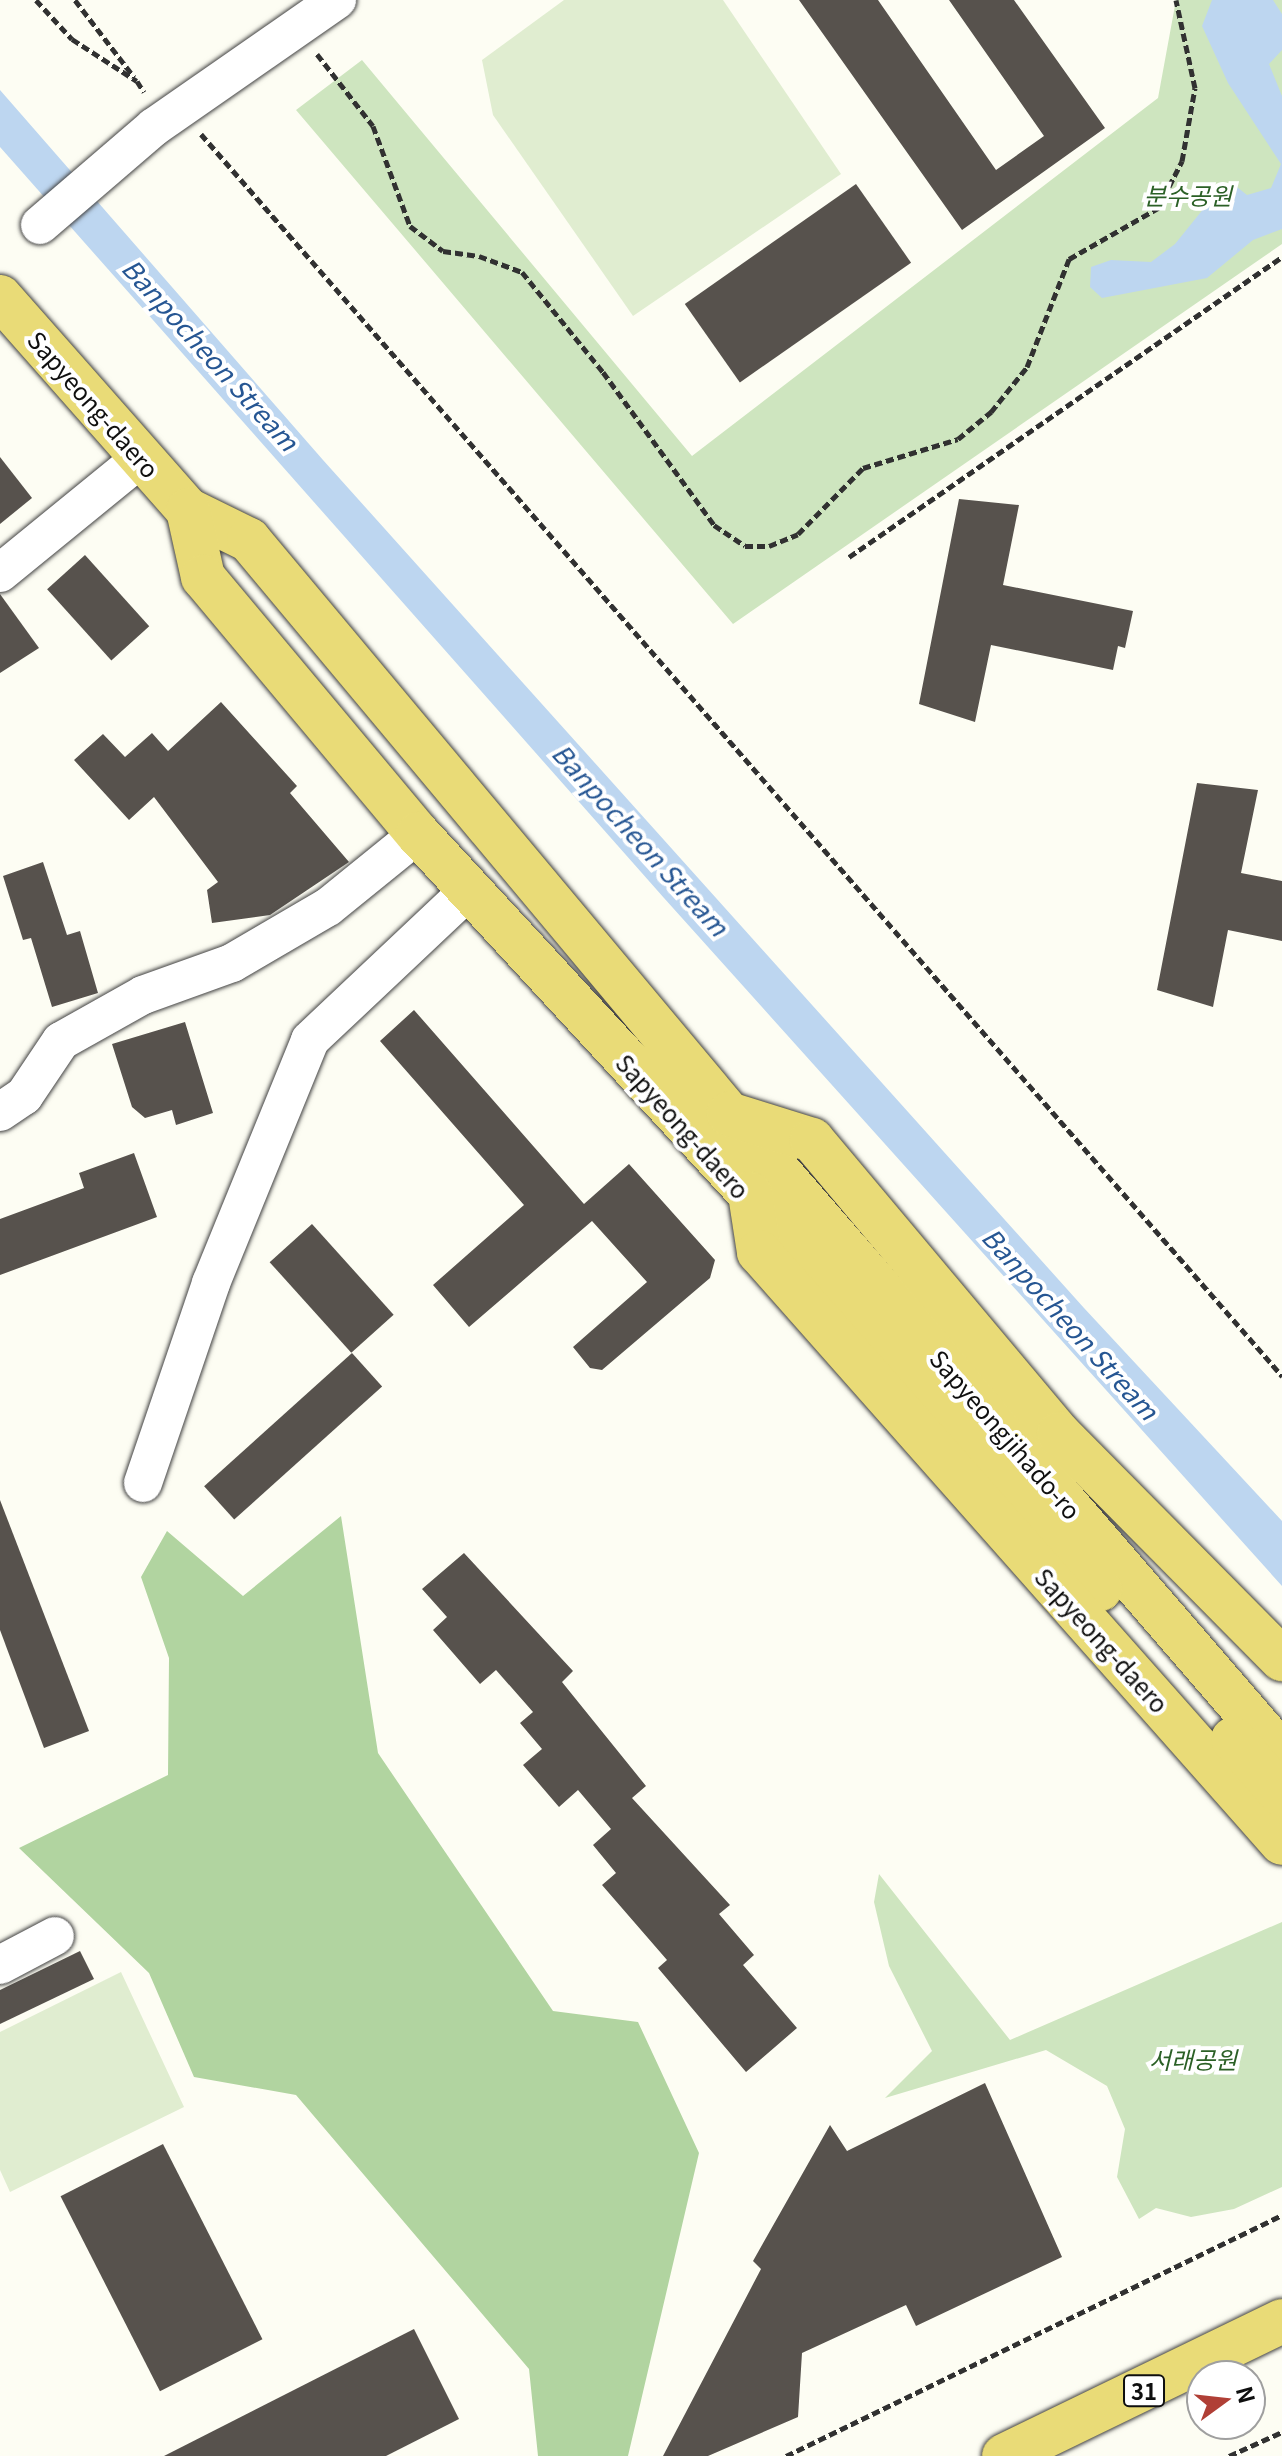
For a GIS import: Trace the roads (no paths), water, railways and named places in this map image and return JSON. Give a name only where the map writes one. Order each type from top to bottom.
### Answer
[{"type":"main road","name":"Sapyeong-daero","points":[[0,297],[188,510],[249,540],[729,1114]]},
{"type":"main road","name":"Sapyeong-daero","points":[[188,510],[203,577],[468,891],[750,1194],[759,1252],[1281,1841]]},
{"type":"main road","points":[[729,1114],[812,1140],[1059,1434],[1282,1659]]},
{"type":"main road","name":"Sapyeongjihado-ro","points":[[729,1114],[1282,1754]]},
{"type":"main road","name":"Sapyeongjihado-ro","points":[[750,1194],[1282,1795]]},
{"type":"main road","name":"31","points":[[1004,2456],[1282,2321]]},
{"type":"street","points":[[40,225],[159,123],[337,0]]},
{"type":"street","points":[[0,573],[141,458]]},
{"type":"street","points":[[0,1112],[24,1096],[61,1041],[143,995],[232,963],[328,907],[418,834]]},
{"type":"street","points":[[143,1483],[211,1283],[310,1040],[468,891]]},
{"type":"street","points":[[0,1965],[55,1936]]},
{"type":"water","points":[[1212,0],[1273,0],[1282,14],[1282,50],[1269,64],[1282,96],[1282,229],[1253,240],[1207,278],[1102,298],[1090,287],[1091,267],[1111,260],[1151,262],[1175,244],[1217,192],[1232,183],[1247,195],[1271,188],[1281,164],[1228,83],[1202,26]]},
{"type":"water","name":"Banpocheon Stream","points":[[0,90],[323,460],[1084,1308],[1282,1521],[1282,1586],[664,898],[0,147]]},
{"type":"park label","name":"분수공원","points":[[1188,195]]},
{"type":"park label","name":"서래공원","points":[[1193,2059]]}]
